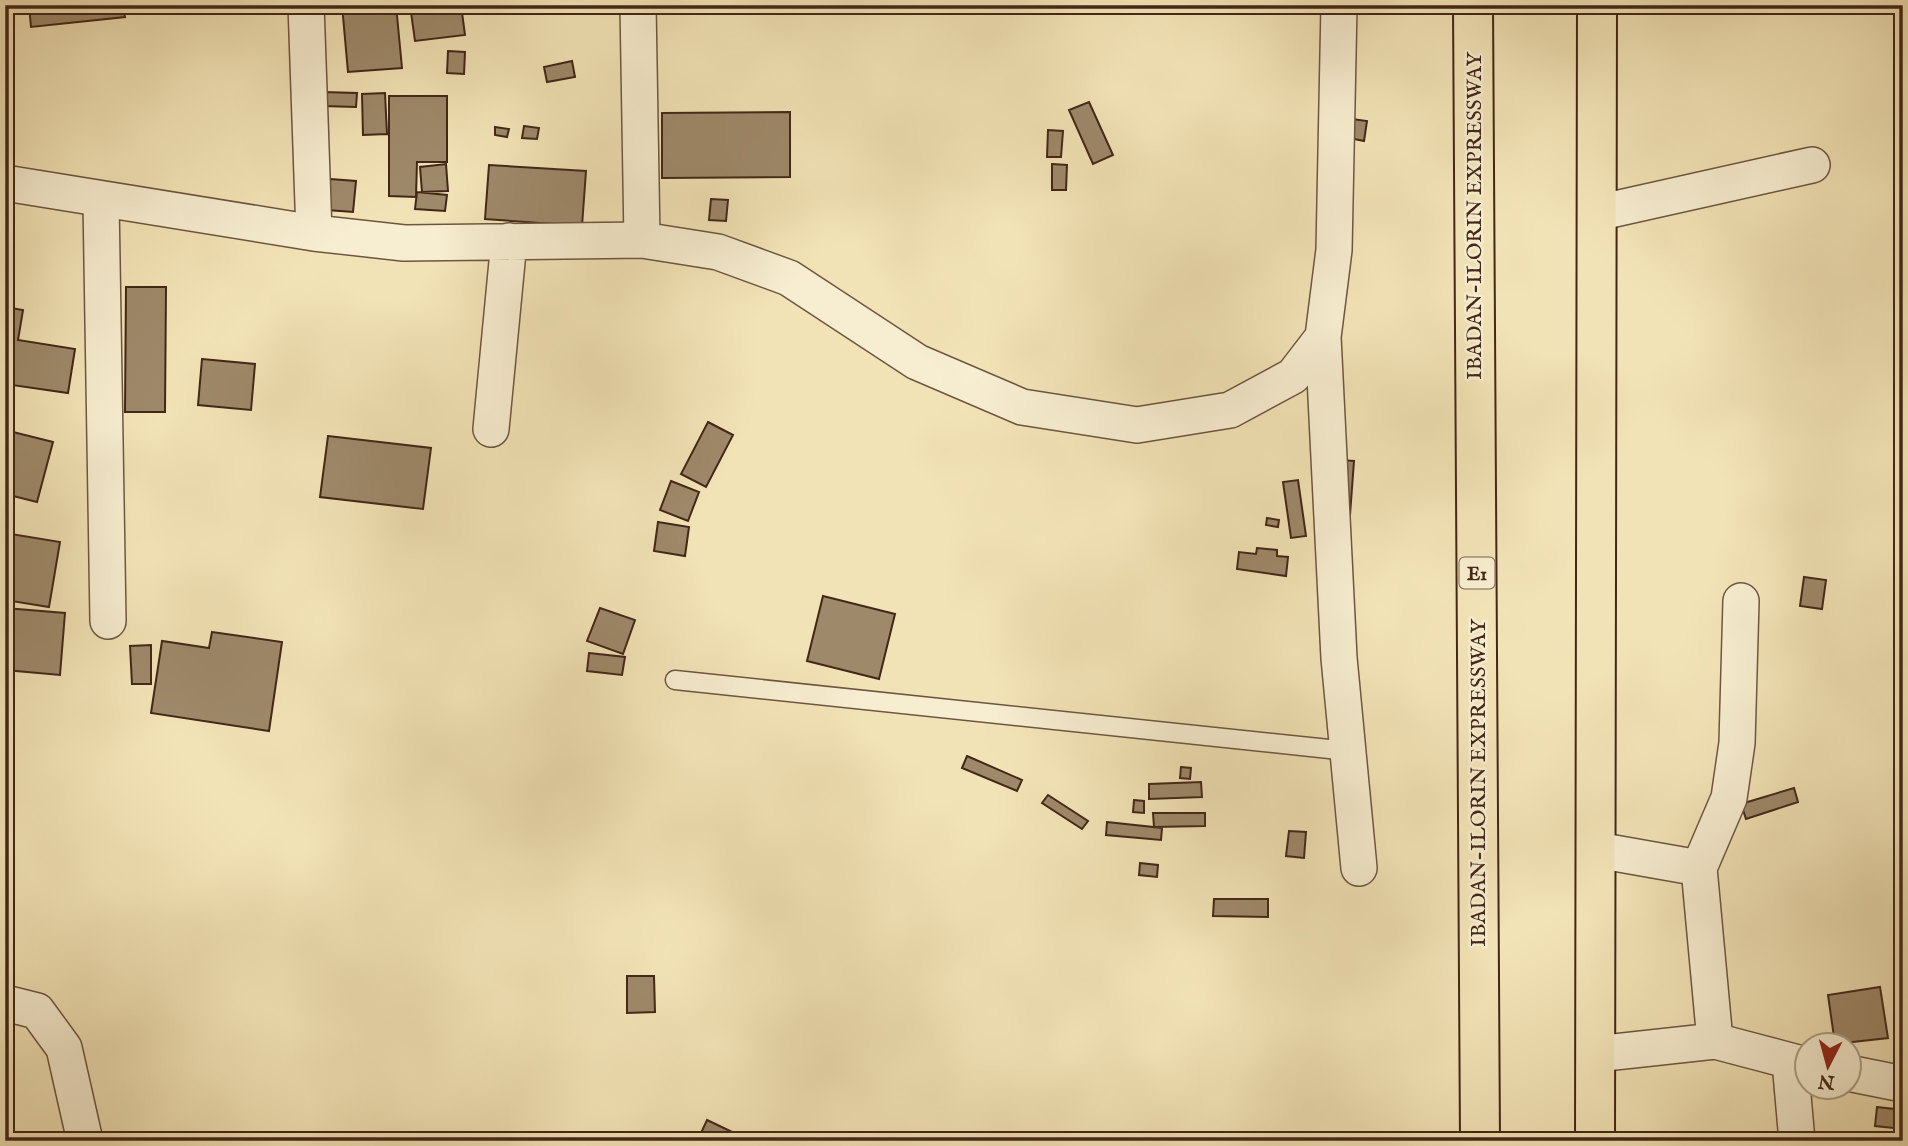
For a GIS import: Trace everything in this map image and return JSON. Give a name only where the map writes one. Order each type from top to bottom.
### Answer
[{"type":"highway","name":"IBADAN-ILORIN EXPRESSWAY","points":[[1473,5],[1480,1141]]},
{"type":"highway","points":[[1595,1141],[1597,5]]},
{"type":"street","points":[[306,5],[314,233]]},
{"type":"street","points":[[638,5],[642,240]]},
{"type":"street","points":[[1339,5],[1334,250],[1323,337],[1339,658],[1359,868]]},
{"type":"street","points":[[1597,213],[1812,165]]},
{"type":"street","points":[[5,183],[101,201],[314,233],[404,243],[642,240],[718,252],[789,278],[917,362],[1022,407],[1137,425],[1230,410],[1293,376],[1323,337]]},
{"type":"street","points":[[101,201],[108,621]]},
{"type":"street","points":[[491,429],[509,242]]},
{"type":"street","points":[[1714,1041],[1699,868],[1729,798],[1737,743],[1741,601]]},
{"type":"street","points":[[1597,850],[1699,868]]},
{"type":"street","points":[[5,1003],[37,1011],[64,1048],[85,1141]]},
{"type":"street","points":[[1596,1054],[1714,1041],[1792,1061]]},
{"type":"street","points":[[1862,1076],[1903,1084]]},
{"type":"street","points":[[1797,1141],[1798,1100]]},
{"type":"lane","points":[[675,681],[1348,751]]},
{"type":"building","points":[[29,5],[123,5],[125,17],[31,27]]},
{"type":"building","points":[[342,5],[396,5],[402,68],[348,72]]},
{"type":"building","points":[[410,5],[461,5],[465,35],[415,41]]},
{"type":"building","points":[[448,51],[465,52],[464,74],[447,73]]},
{"type":"building","points":[[572,61],[575,77],[547,82],[544,67]]},
{"type":"building","points":[[323,92],[357,93],[356,107],[322,106]]},
{"type":"building","points":[[385,93],[387,134],[363,135],[362,94]]},
{"type":"building","points":[[389,96],[447,96],[447,162],[417,162],[416,197],[389,196]]},
{"type":"building","points":[[1089,102],[1113,155],[1093,164],[1069,110]]},
{"type":"building","points":[[790,112],[790,177],[662,178],[662,113]]},
{"type":"building","points":[[1352,119],[1367,121],[1364,141],[1349,138]]},
{"type":"building","points":[[524,126],[539,128],[537,139],[522,138]]},
{"type":"building","points":[[495,127],[509,129],[507,137],[495,135]]},
{"type":"building","points":[[1048,130],[1063,131],[1061,157],[1047,157]]},
{"type":"building","points":[[446,164],[448,191],[422,192],[420,167]]},
{"type":"building","points":[[1052,164],[1067,165],[1066,190],[1052,190]]},
{"type":"building","points":[[489,165],[586,171],[582,226],[485,219]]},
{"type":"building","points":[[330,179],[356,181],[353,212],[327,210]]},
{"type":"building","points":[[417,192],[447,195],[445,211],[415,209]]},
{"type":"building","points":[[711,199],[728,200],[726,221],[709,220]]},
{"type":"building","points":[[126,287],[166,287],[165,412],[125,412]]},
{"type":"building","points":[[5,307],[23,310],[18,340],[75,349],[68,393],[5,384]]},
{"type":"building","points":[[202,359],[255,364],[251,410],[198,405]]},
{"type":"building","points":[[708,422],[733,435],[706,487],[681,474]]},
{"type":"building","points":[[5,430],[53,442],[37,502],[5,494]]},
{"type":"building","points":[[328,436],[431,448],[423,509],[320,497]]},
{"type":"building","points":[[1340,460],[1354,461],[1350,515],[1336,514]]},
{"type":"building","points":[[1298,480],[1306,536],[1291,538],[1283,482]]},
{"type":"building","points":[[671,481],[699,492],[688,521],[660,510]]},
{"type":"building","points":[[1267,518],[1279,520],[1278,527],[1266,525]]},
{"type":"building","points":[[658,522],[689,527],[685,556],[654,551]]},
{"type":"building","points":[[5,533],[60,542],[49,607],[5,600]]},
{"type":"building","points":[[1257,548],[1277,550],[1277,556],[1288,557],[1286,576],[1237,569],[1239,552],[1256,554]]},
{"type":"building","points":[[1804,577],[1826,580],[1822,609],[1800,606]]},
{"type":"building","points":[[823,596],[895,614],[879,679],[807,661]]},
{"type":"building","points":[[5,608],[65,613],[60,675],[5,670]]},
{"type":"building","points":[[600,608],[635,620],[623,654],[587,641]]},
{"type":"building","points":[[212,632],[282,642],[269,731],[151,713],[162,641],[209,648]]},
{"type":"building","points":[[151,645],[151,684],[132,684],[130,646]]},
{"type":"building","points":[[589,653],[625,657],[622,675],[587,671]]},
{"type":"building","points":[[967,756],[1022,780],[1017,791],[962,768]]},
{"type":"building","points":[[1181,767],[1191,768],[1190,779],[1180,778]]},
{"type":"building","points":[[1201,782],[1202,797],[1149,799],[1149,784]]},
{"type":"building","points":[[1794,788],[1798,802],[1746,819],[1741,804]]},
{"type":"building","points":[[1048,795],[1088,821],[1082,829],[1042,803]]},
{"type":"building","points":[[1134,800],[1144,801],[1144,813],[1133,812]]},
{"type":"building","points":[[1153,813],[1205,813],[1205,826],[1154,827]]},
{"type":"building","points":[[1107,822],[1162,828],[1161,840],[1106,835]]},
{"type":"building","points":[[1289,831],[1306,832],[1304,858],[1286,856]]},
{"type":"building","points":[[1140,863],[1158,865],[1157,877],[1139,875]]},
{"type":"building","points":[[1214,899],[1268,899],[1268,917],[1213,916]]},
{"type":"building","points":[[627,976],[654,976],[655,1012],[627,1013]]},
{"type":"building","points":[[1880,987],[1888,1038],[1862,1041],[1862,1030],[1833,1030],[1828,995]]},
{"type":"building","points":[[1877,1107],[1903,1110],[1903,1129],[1875,1126]]},
{"type":"building","points":[[707,1120],[751,1141],[712,1141],[700,1135]]}]
